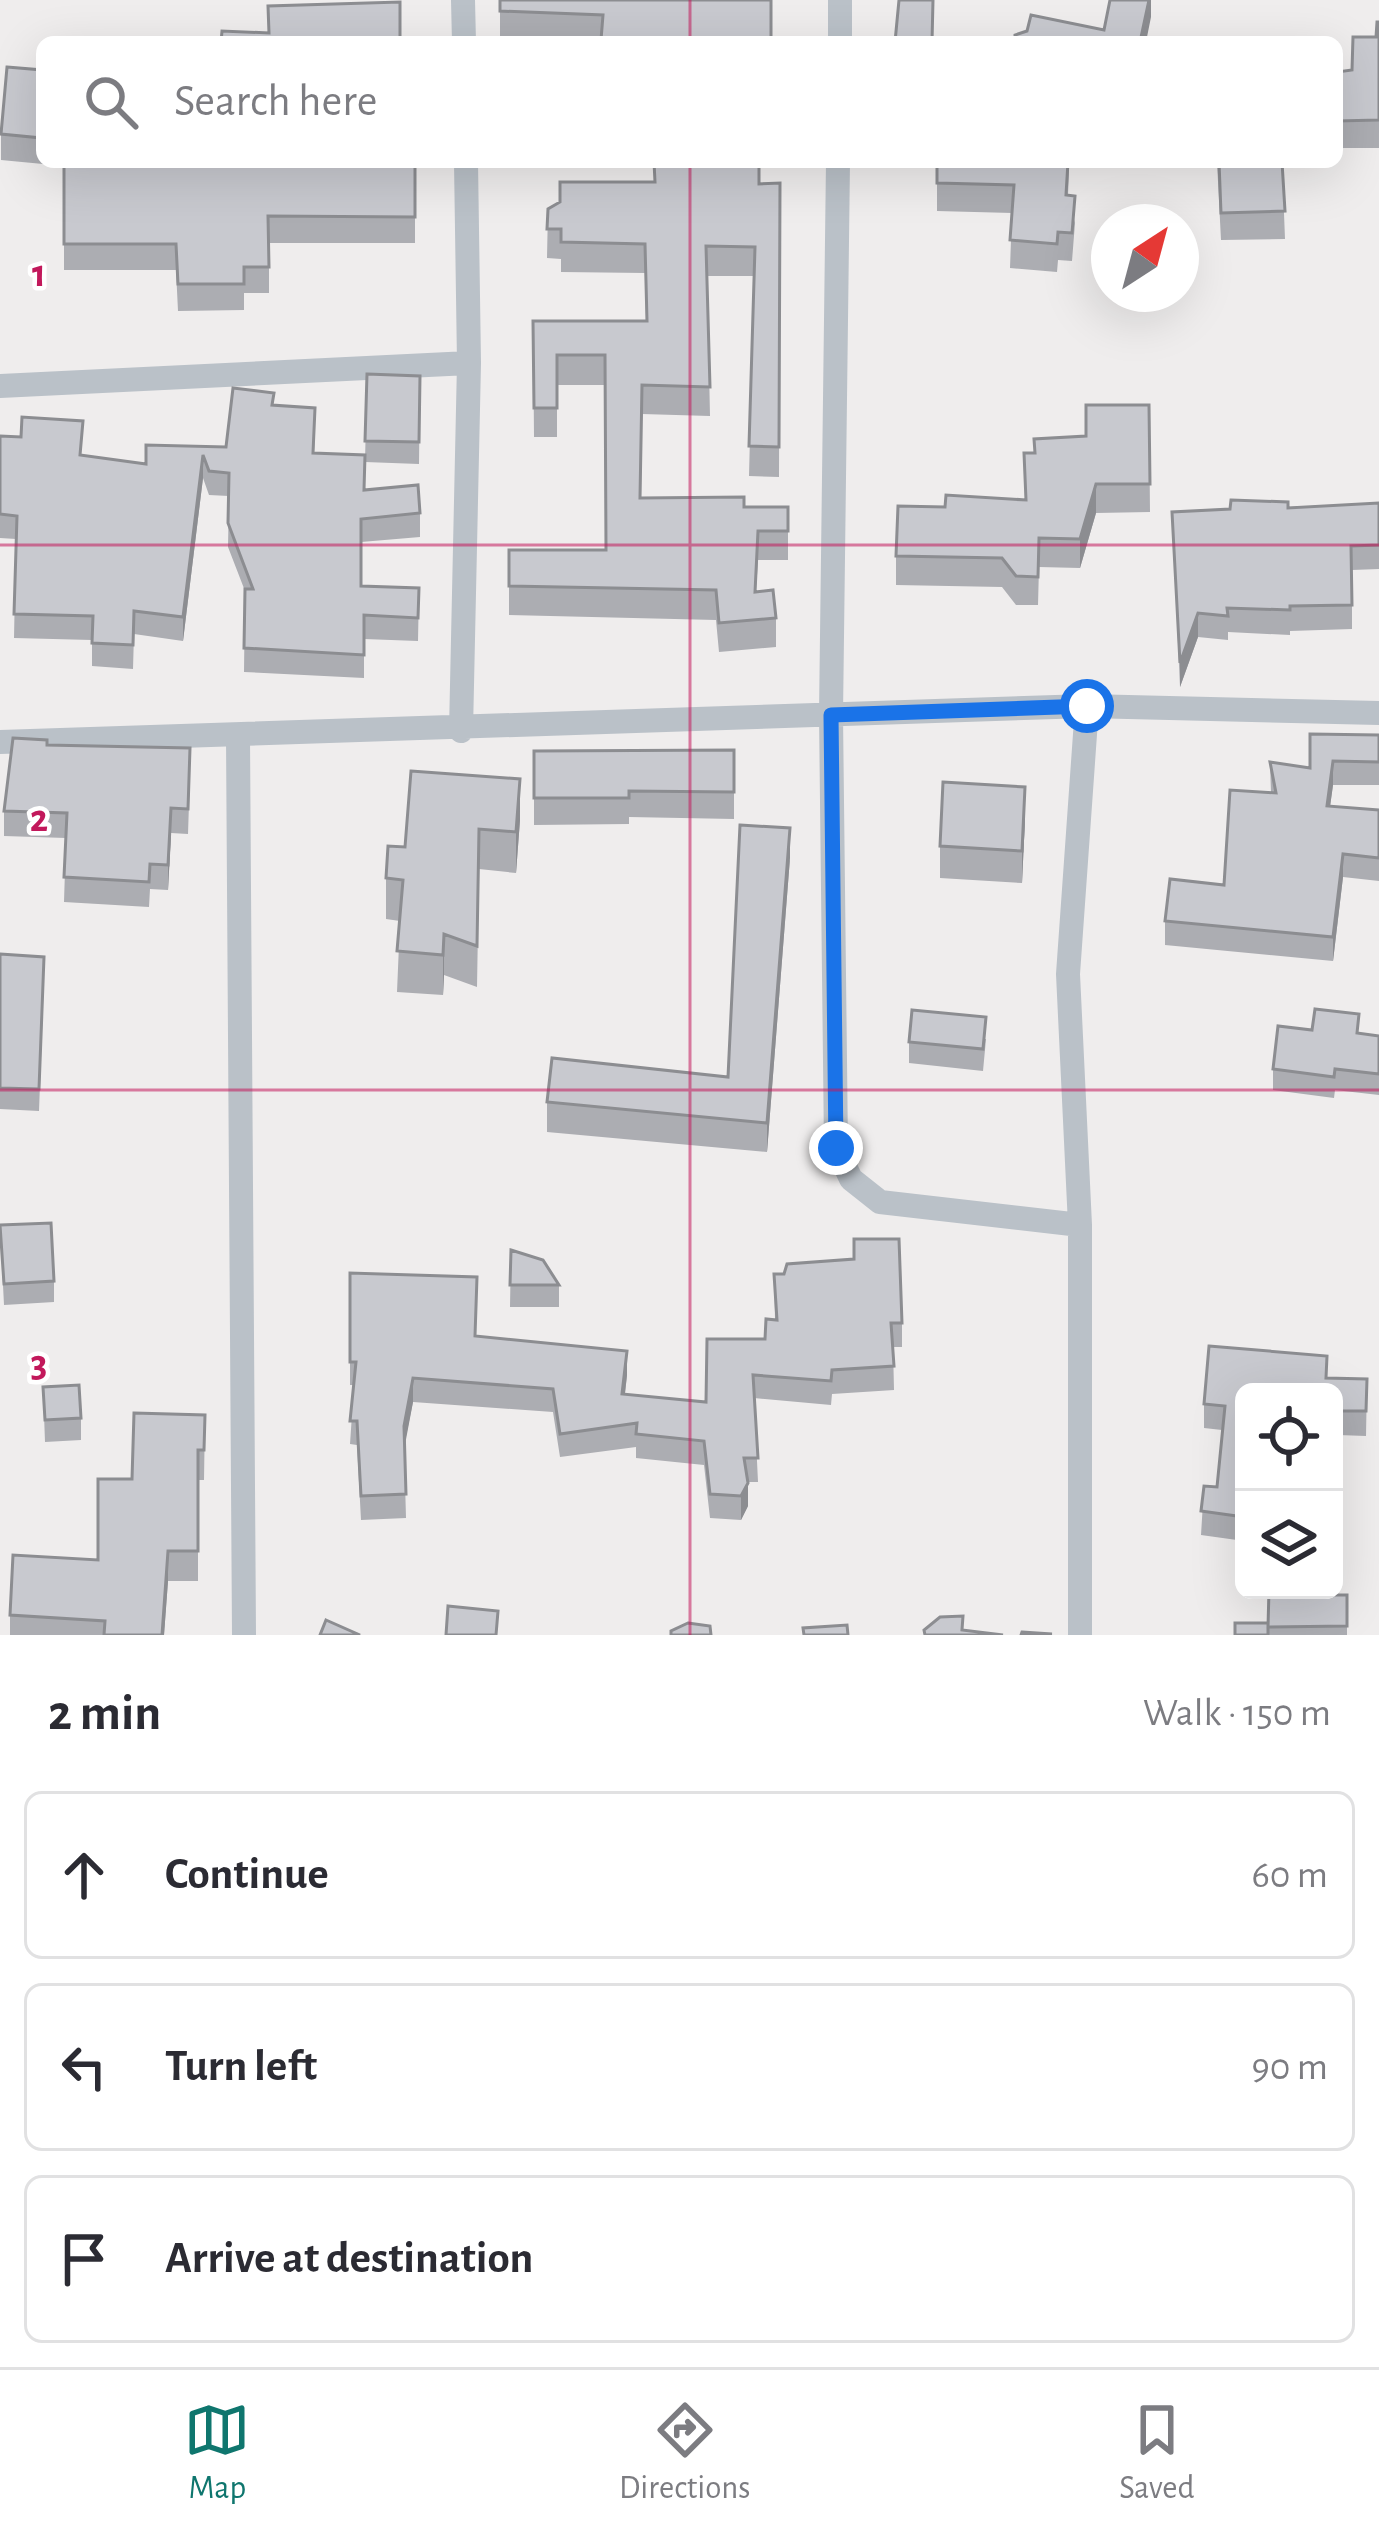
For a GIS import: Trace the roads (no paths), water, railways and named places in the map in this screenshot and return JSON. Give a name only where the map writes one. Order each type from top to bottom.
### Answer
[{"type":"street","points":[[463,0],[464,36]]},
{"type":"street","points":[[840,0],[840,36]]},
{"type":"street","points":[[461,731],[469,363],[466,168]]},
{"type":"street","points":[[838,168],[831,715],[836,1148],[850,1179],[880,1202],[1080,1226]]},
{"type":"street","points":[[0,386],[469,363]]},
{"type":"street","points":[[1079,1635],[1080,1226],[1068,974],[1087,706]]},
{"type":"street","points":[[0,742],[461,731],[1087,706],[1379,713]]},
{"type":"street","points":[[238,736],[244,1635]]}]
